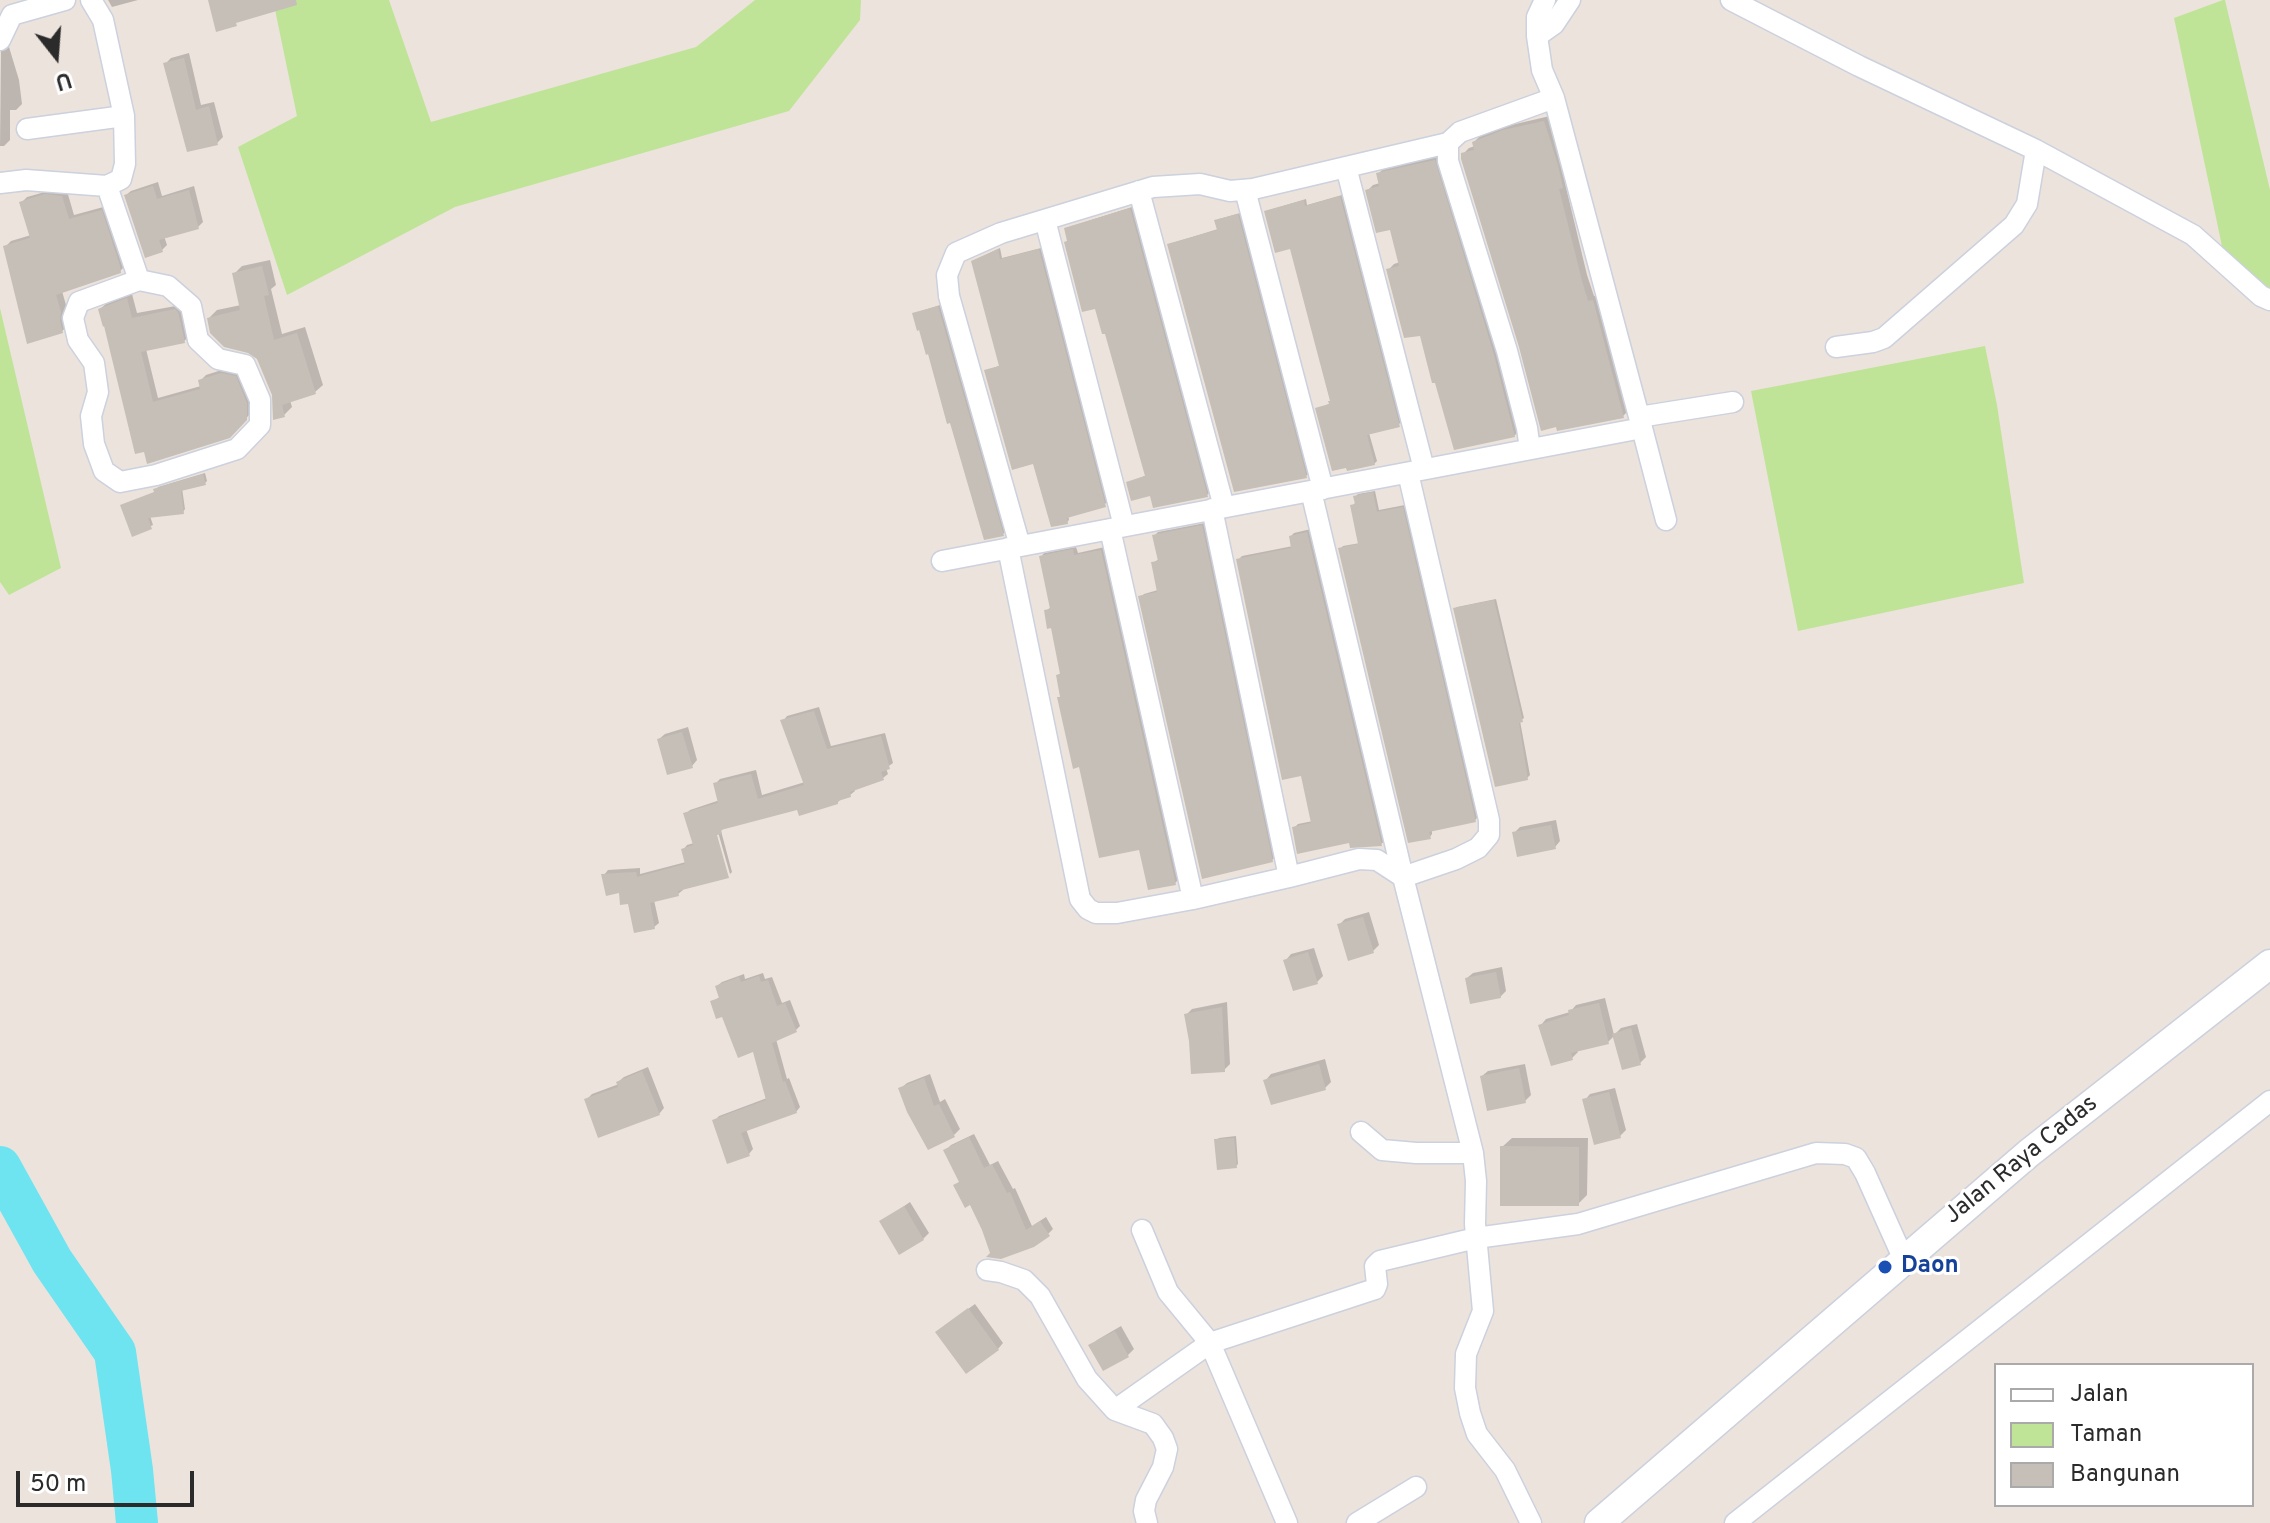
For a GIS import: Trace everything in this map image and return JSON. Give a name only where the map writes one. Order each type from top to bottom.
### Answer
[{"type":"street","points":[[0,40],[12,15],[65,0]]},
{"type":"street","points":[[0,183],[26,180],[107,186],[121,179],[125,164],[124,116],[103,20],[91,0]]},
{"type":"street","points":[[1545,0],[1537,17],[1542,70],[1554,98],[1666,520]]},
{"type":"street","points":[[1537,36],[1554,24],[1570,0]]},
{"type":"street","points":[[1731,0],[1859,66],[2036,150],[2193,235],[2261,296],[2270,300]]},
{"type":"street","points":[[1403,877],[1377,860],[1359,859],[1251,887],[1117,913],[1096,913],[1080,899],[1014,547],[949,296],[947,275],[956,253],[1001,233],[1139,191],[1200,184],[1230,191],[1245,190],[1448,143],[1460,132],[1554,98]]},
{"type":"street","points":[[27,129],[124,116]]},
{"type":"street","points":[[1448,143],[1448,161],[1507,351],[1530,449]]},
{"type":"street","points":[[1836,347],[1884,338],[2014,225],[2027,204],[2036,150]]},
{"type":"street","points":[[1346,167],[1416,471],[1489,820],[1489,835],[1478,848],[1403,877]]},
{"type":"street","points":[[107,186],[139,280]]},
{"type":"street","points":[[1245,190],[1317,490],[1403,877],[1473,1153],[1483,1311],[1466,1354],[1467,1401],[1477,1434],[1505,1470],[1531,1523]]},
{"type":"street","points":[[1139,191],[1218,508],[1289,877]]},
{"type":"street","points":[[1045,220],[1117,527],[1193,899]]},
{"type":"street","points":[[139,280],[168,286],[191,306],[198,340],[218,359],[245,365],[260,400],[260,425],[237,449],[156,475],[120,482],[104,471],[94,444],[91,416],[98,392],[94,363],[78,340],[73,318],[79,302],[139,280]]},
{"type":"street","points":[[942,561],[1530,449],[1733,402]]},
{"type":"street","name":"Jalan Raya Cadas","points":[[1599,1523],[2029,1153],[2270,964]]},
{"type":"street","points":[[1735,1523],[2270,1101]]},
{"type":"street","points":[[1361,1132],[1382,1150],[1473,1153]]},
{"type":"street","points":[[1115,1410],[1210,1343],[1370,1292],[1377,1284],[1375,1266],[1380,1261],[1476,1238],[1578,1224],[1816,1153],[1845,1154],[1856,1158],[1904,1260]]},
{"type":"street","points":[[1142,1230],[1168,1292],[1210,1343],[1287,1523]]},
{"type":"street","points":[[987,1270],[1024,1280],[1040,1296],[1087,1379],[1115,1410],[1153,1424],[1163,1438],[1167,1449],[1163,1467],[1146,1500],[1144,1511],[1147,1523]]},
{"type":"street","points":[[1357,1523],[1416,1487]]},
{"type":"green space","points":[[273,0],[389,0],[431,122],[696,47],[755,0],[861,0],[860,20],[789,111],[455,207],[287,295],[238,147],[297,116]]},
{"type":"green space","points":[[2223,0],[2270,190],[2270,292],[2227,270],[2174,18]]},
{"type":"green space","points":[[0,308],[61,568],[9,595],[0,582]]},
{"type":"green space","points":[[1985,346],[2024,583],[1798,631],[1751,391]]},
{"type":"building","points":[[208,0],[296,0],[297,5],[216,32]]},
{"type":"building","points":[[184,58],[196,110],[209,106],[218,145],[187,152],[163,63]]},
{"type":"building","points":[[1544,121],[1558,165],[1563,188],[1559,189],[1582,281],[1588,301],[1593,300],[1624,418],[1557,431],[1556,427],[1541,431],[1519,347],[1461,159],[1461,153],[1474,150],[1472,142],[1503,130]]},
{"type":"building","points":[[1435,160],[1494,355],[1515,437],[1454,450],[1420,336],[1404,338],[1386,269],[1399,266],[1390,230],[1376,233],[1365,190],[1379,186],[1376,173]]},
{"type":"building","points":[[153,186],[157,199],[189,190],[199,229],[159,240],[163,252],[145,258],[124,195]]},
{"type":"building","points":[[45,194],[62,196],[69,219],[102,210],[121,273],[56,295],[63,333],[27,344],[3,246],[30,238],[19,202]]},
{"type":"building","points":[[1340,196],[1400,427],[1367,435],[1375,465],[1332,471],[1315,408],[1330,401],[1290,249],[1275,253],[1264,211],[1304,200],[1305,206]]},
{"type":"building","points":[[1130,208],[1208,497],[1153,508],[1150,496],[1131,501],[1126,482],[1145,476],[1105,334],[1102,334],[1095,309],[1082,312],[1064,242],[1067,241],[1064,228]]},
{"type":"building","points":[[1238,214],[1307,478],[1234,492],[1167,244],[1217,230],[1214,220]]},
{"type":"building","points":[[998,249],[1000,259],[1039,249],[1106,507],[1067,518],[1068,524],[1051,527],[1033,464],[1012,470],[984,370],[999,366],[971,261]]},
{"type":"building","points":[[262,266],[269,295],[264,296],[274,340],[297,333],[316,394],[282,405],[285,417],[273,420],[272,395],[257,359],[248,353],[224,347],[210,333],[207,318],[240,310],[232,273]]},
{"type":"building","points":[[127,298],[132,318],[175,309],[181,324],[185,343],[141,352],[153,402],[200,389],[198,380],[221,373],[236,376],[247,403],[247,420],[230,438],[147,464],[144,452],[135,454],[98,309]]},
{"type":"building","points":[[938,306],[1004,536],[984,540],[928,354],[917,331],[912,313]]},
{"type":"building","points":[[203,474],[206,485],[181,491],[184,514],[148,518],[152,529],[132,537],[120,505],[154,492],[153,489]]},
{"type":"building","points":[[1373,492],[1377,512],[1403,507],[1476,822],[1429,832],[1431,839],[1408,843],[1338,548],[1358,544],[1350,505],[1355,504],[1353,496]]},
{"type":"building","points":[[1202,525],[1273,862],[1202,879],[1138,596],[1157,592],[1151,562],[1158,561],[1152,535]]},
{"type":"building","points":[[1307,532],[1382,846],[1350,848],[1349,843],[1297,854],[1292,827],[1311,823],[1301,776],[1282,780],[1236,559],[1291,548],[1289,536]]},
{"type":"building","points":[[1073,549],[1074,555],[1101,550],[1176,885],[1148,890],[1139,850],[1099,858],[1079,767],[1073,769],[1057,697],[1060,697],[1056,675],[1060,674],[1051,628],[1047,629],[1044,610],[1050,609],[1039,556]]},
{"type":"building","points":[[1494,600],[1523,722],[1519,723],[1528,780],[1495,787],[1453,608]]},
{"type":"building","points":[[814,711],[827,749],[881,736],[890,769],[881,772],[884,780],[850,792],[851,797],[838,801],[838,804],[799,816],[797,810],[721,830],[722,834],[717,835],[729,878],[678,891],[679,896],[650,903],[655,929],[634,933],[628,904],[620,905],[619,893],[606,896],[601,874],[636,872],[637,877],[685,864],[681,849],[693,845],[683,813],[718,803],[713,783],[751,774],[758,799],[804,785],[780,720]]},
{"type":"building","points":[[682,732],[693,768],[667,775],[657,739]]},
{"type":"building","points":[[1551,825],[1556,849],[1517,857],[1512,832]]},
{"type":"building","points":[[1363,917],[1374,953],[1348,961],[1337,924]]},
{"type":"building","points":[[1308,952],[1318,984],[1293,991],[1283,960]]},
{"type":"building","points":[[1496,972],[1501,998],[1470,1004],[1465,978]]},
{"type":"building","points":[[759,976],[761,982],[768,980],[777,1006],[785,1003],[797,1032],[772,1043],[783,1082],[797,1113],[741,1133],[750,1156],[727,1164],[712,1120],[766,1100],[753,1052],[738,1058],[722,1017],[716,1019],[710,1001],[719,998],[715,986],[739,977],[741,982]]},
{"type":"building","points":[[1599,1003],[1609,1044],[1571,1053],[1573,1060],[1551,1066],[1538,1025],[1569,1015],[1568,1010]]},
{"type":"building","points":[[1222,1007],[1225,1072],[1191,1074],[1184,1014]]},
{"type":"building","points":[[1631,1028],[1641,1065],[1622,1070],[1612,1034]]},
{"type":"building","points":[[1319,1064],[1326,1090],[1271,1105],[1263,1080]]},
{"type":"building","points":[[1519,1068],[1526,1103],[1487,1111],[1480,1076]]},
{"type":"building","points":[[642,1071],[660,1115],[598,1138],[584,1099],[618,1087],[616,1082]]},
{"type":"building","points":[[924,1078],[934,1106],[939,1104],[955,1137],[928,1150],[898,1088]]},
{"type":"building","points":[[1609,1092],[1621,1138],[1594,1145],[1582,1099]]},
{"type":"building","points":[[969,1137],[984,1168],[992,1164],[1007,1193],[1010,1192],[1026,1230],[1040,1221],[1050,1236],[1034,1247],[1001,1259],[986,1257],[990,1253],[982,1230],[970,1205],[965,1208],[953,1185],[959,1182],[943,1150]]},
{"type":"building","points":[[1234,1138],[1237,1168],[1217,1170],[1214,1139]]},
{"type":"building","points":[[1500,1146],[1579,1147],[1579,1206],[1500,1206]]},
{"type":"building","points":[[904,1206],[924,1240],[899,1255],[879,1221]]},
{"type":"building","points":[[968,1308],[999,1350],[966,1374],[935,1332]]},
{"type":"building","points":[[1115,1331],[1129,1357],[1103,1371],[1088,1345]]},
{"type":"waterway","points":[[0,1167],[52,1261],[115,1352],[137,1523]]},
{"type":"place","name":"Daon","points":[[1885,1267]]}]
